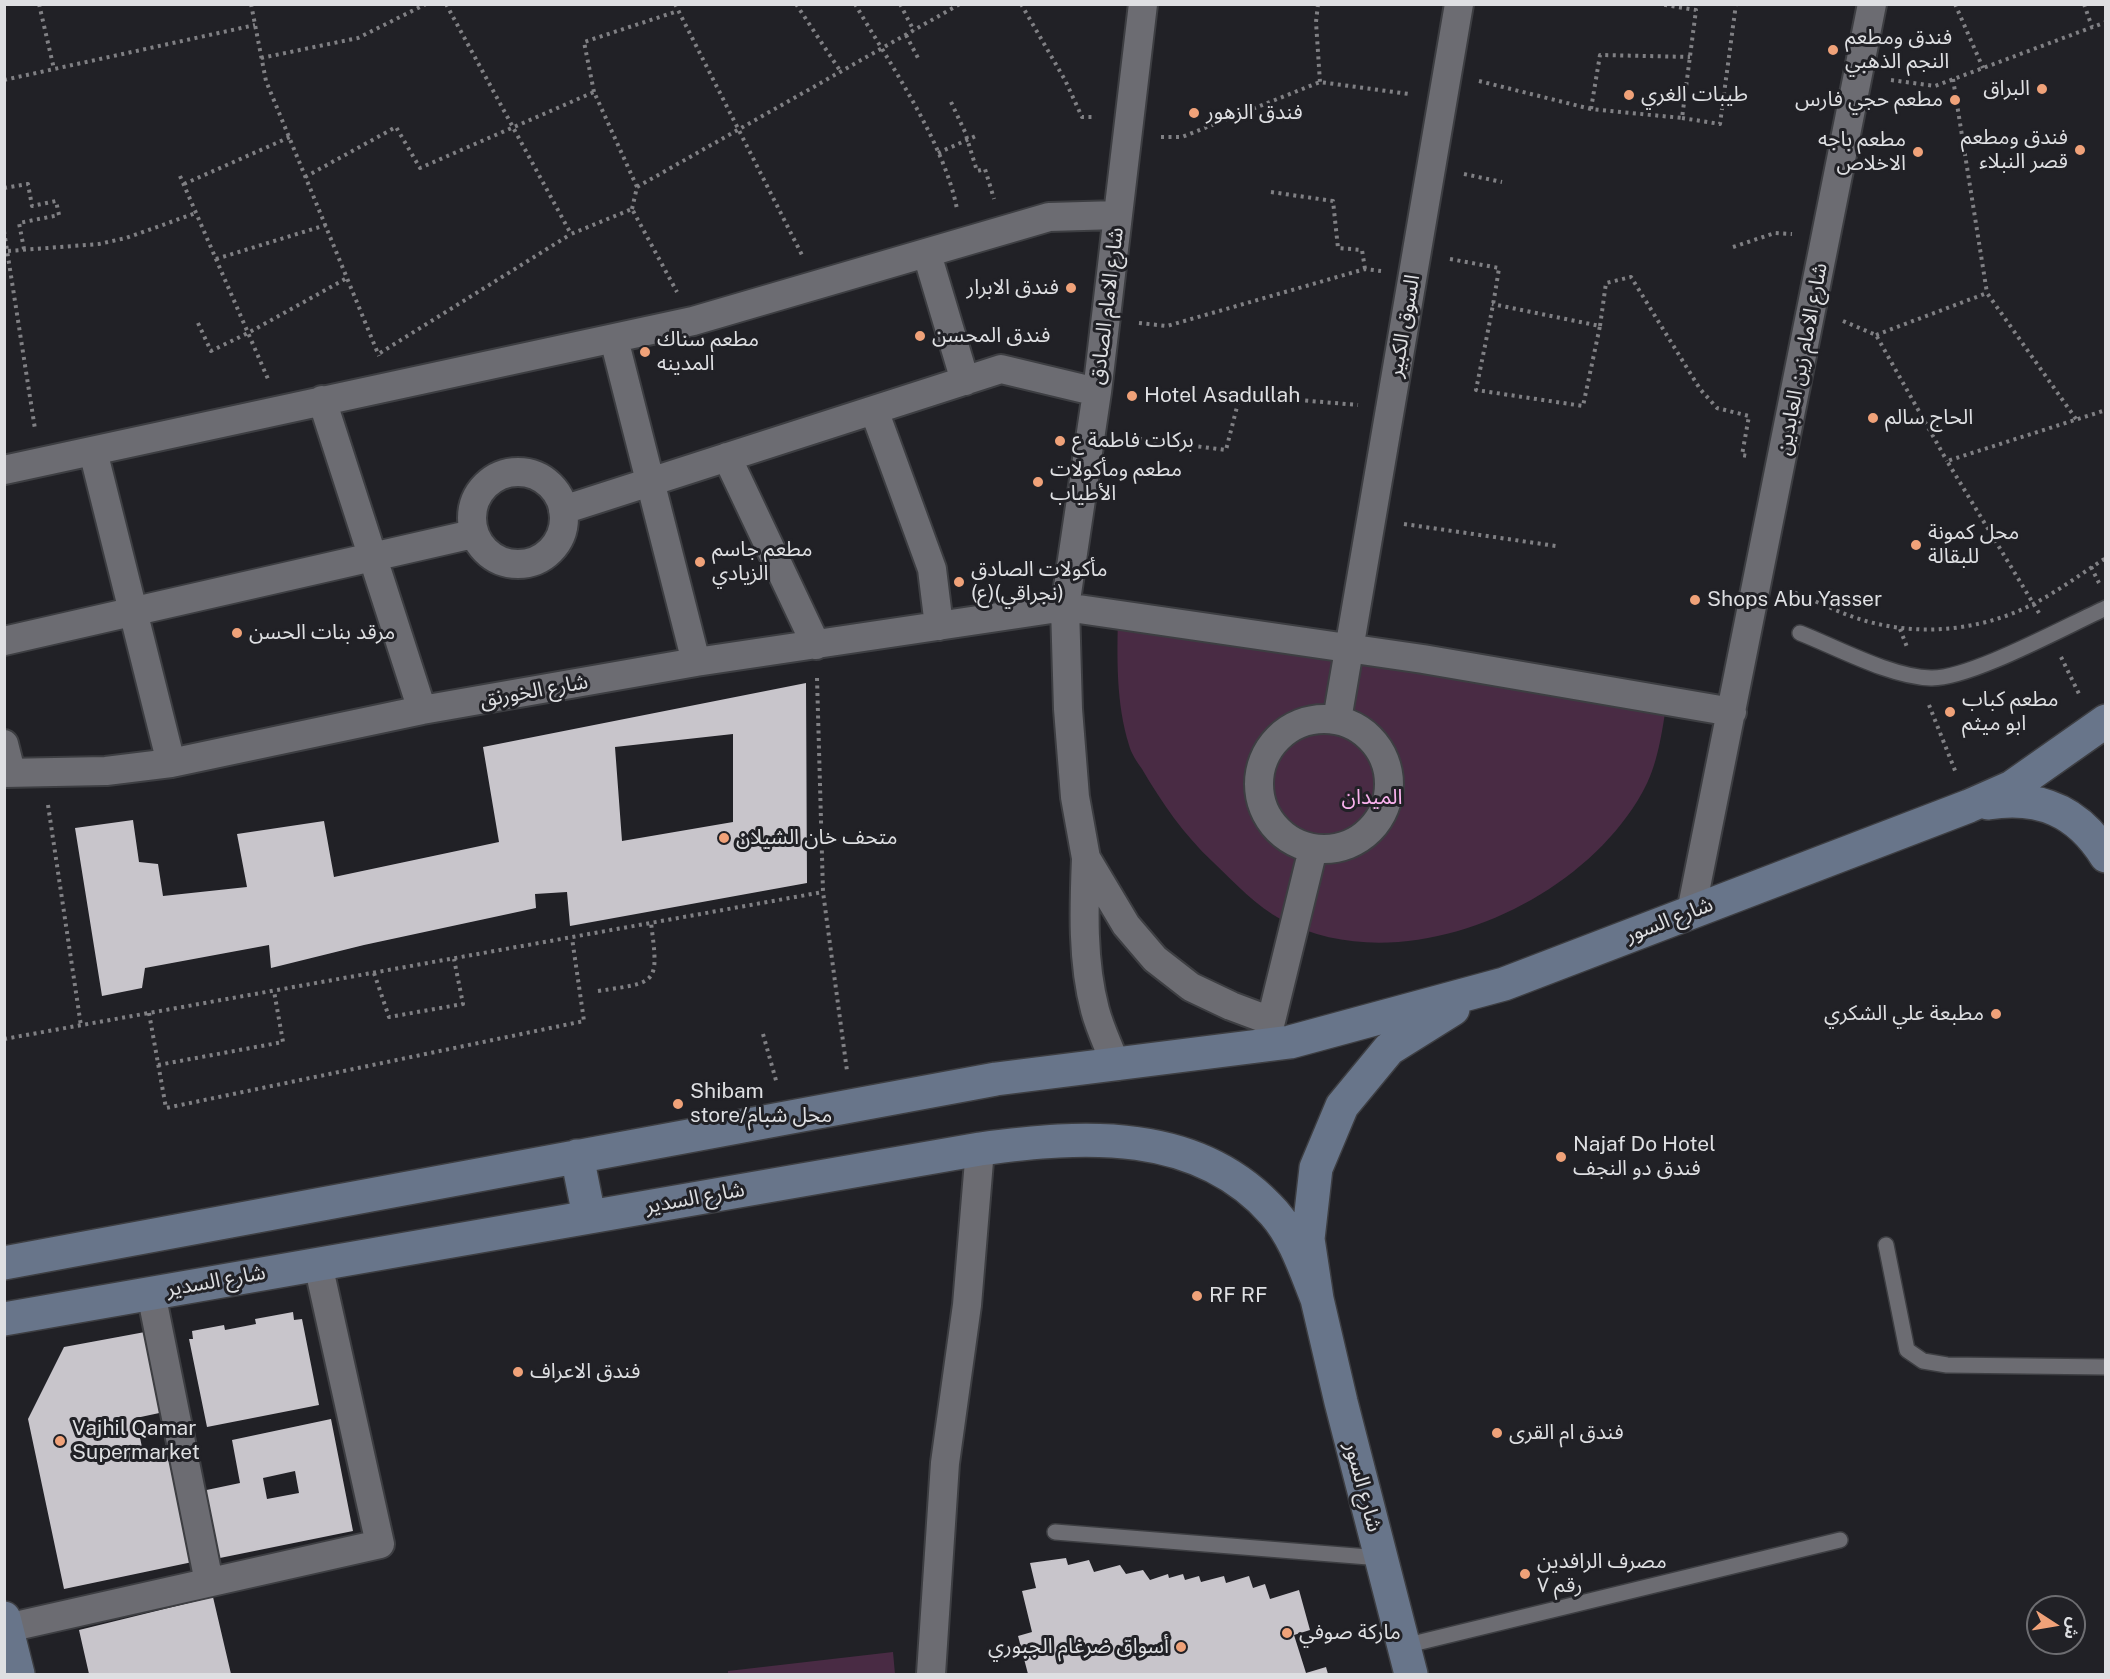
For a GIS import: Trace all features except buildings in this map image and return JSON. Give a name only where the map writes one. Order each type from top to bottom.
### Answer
[{"type":"main road","name":"شارع السور","points":[[1116,1066],[1290,1041],[1504,984],[1969,806],[2012,787],[2101,725]]},
{"type":"main road","points":[[1969,806],[2006,800],[2032,802],[2057,809],[2076,820],[2106,856]]},
{"type":"main road","points":[[1317,1299],[1308,1239],[1316,1168],[1342,1106],[1389,1049],[1436,1018],[1504,984]]},
{"type":"main road","points":[[4,1263],[996,1079],[1116,1066]]},
{"type":"main road","name":"شارع السدير","points":[[4,1319],[980,1149],[1092,1139],[1151,1144],[1196,1158],[1236,1179],[1274,1214],[1296,1246],[1317,1299]]},
{"type":"main road","points":[[577,1156],[589,1216]]},
{"type":"main road","name":"شارع السور","points":[[1317,1299],[1407,1660]]},
{"type":"main road","points":[[6,1623],[18,1674]]},
{"type":"street","name":"شارع الامام الصادق","points":[[1086,858],[1075,797],[1069,731],[1065,607],[1097,392],[1143,4]]},
{"type":"street","name":"السوق الكبير","points":[[1337,720],[1459,4]]},
{"type":"street","name":"شارع الامام زين العابدين","points":[[1691,912],[1872,4]]},
{"type":"street","points":[[4,470],[693,321],[1049,218],[1118,215]]},
{"type":"street","points":[[927,254],[965,381]]},
{"type":"street","points":[[614,339],[696,662]]},
{"type":"street","points":[[563,510],[1001,369],[1097,392]]},
{"type":"street","points":[[322,400],[370,558],[422,710]]},
{"type":"street","points":[[874,410],[932,569],[939,626]]},
{"type":"street","points":[[93,451],[171,763]]},
{"type":"street","points":[[728,457],[816,645]]},
{"type":"street","points":[[521,471],[536,475],[549,484],[558,495],[563,510],[564,526],[559,540],[537,561],[522,565],[499,561],[481,548],[473,534],[471,519],[474,503],[480,490],[492,480],[506,473],[521,471]]},
{"type":"street","points":[[4,641],[473,534]]},
{"type":"street","name":"شارع الخورنق","points":[[8,773],[106,771],[171,763],[422,710],[696,662],[1065,607],[1349,648],[1732,712]]},
{"type":"street","points":[[1323,718],[1337,720],[1365,733],[1380,750],[1388,771],[1389,793],[1383,813],[1371,830],[1354,843],[1334,849],[1314,849],[1294,843],[1277,830],[1265,813],[1259,793],[1259,772],[1267,751],[1282,734],[1301,723],[1323,718]]},
{"type":"street","points":[[4,744],[8,773]]},
{"type":"street","points":[[1086,858],[1126,925],[1155,959],[1191,987],[1271,1021],[1314,849]]},
{"type":"street","points":[[1086,858],[1083,910],[1087,962],[1095,1010],[1116,1066]]},
{"type":"street","points":[[931,1674],[945,1463],[967,1305],[980,1149]]},
{"type":"street","points":[[6,1623],[209,1582],[380,1544],[318,1264]]},
{"type":"street","points":[[151,1293],[209,1582]]},
{"type":"lane","points":[[1800,633],[1918,677],[1943,678],[1975,668],[2106,608]]},
{"type":"lane","points":[[1886,1245],[1907,1350],[1923,1361],[1947,1365],[2106,1366]]},
{"type":"lane","points":[[1055,1532],[1381,1558]]},
{"type":"lane","points":[[1407,1660],[1840,1540]]},
{"type":"path","points":[[39,4],[54,69]]},
{"type":"path","points":[[250,4],[266,81],[391,385]]},
{"type":"path","points":[[261,58],[358,38],[426,4]]},
{"type":"path","points":[[446,4],[571,234]]},
{"type":"path","points":[[675,4],[817,286]]},
{"type":"path","points":[[796,4],[841,72]]},
{"type":"path","points":[[855,4],[894,68],[952,180],[964,242]]},
{"type":"path","points":[[900,4],[914,31]]},
{"type":"path","points":[[636,187],[960,4]]},
{"type":"path","points":[[1021,4],[1065,81],[1082,117],[1182,137],[1320,82],[1445,86],[1591,109],[1720,124],[1736,4]]},
{"type":"path","points":[[1318,4],[1316,22],[1320,82]]},
{"type":"path","points":[[1659,4],[1696,10]]},
{"type":"path","points":[[1682,118],[1696,4]]},
{"type":"path","points":[[1955,4],[1983,68]]},
{"type":"path","points":[[2084,4],[2092,27]]},
{"type":"path","points":[[678,11],[584,42],[594,92],[636,187],[632,209],[693,321]]},
{"type":"path","points":[[1858,75],[1935,86],[2106,22]]},
{"type":"path","points":[[4,80],[255,25]]},
{"type":"path","points":[[906,35],[918,58]]},
{"type":"path","points":[[1591,109],[1600,56],[1690,57]]},
{"type":"path","points":[[1953,79],[1987,293],[2076,419]]},
{"type":"path","points":[[305,177],[396,127],[420,168],[511,126],[594,92]]},
{"type":"path","points":[[951,102],[967,138],[977,171],[985,169],[1005,230]]},
{"type":"path","points":[[938,153],[978,135]]},
{"type":"path","points":[[184,184],[290,137]]},
{"type":"path","points":[[180,176],[281,409]]},
{"type":"path","points":[[4,189],[28,184],[32,206],[56,201],[59,215],[19,223],[24,249]]},
{"type":"path","points":[[1271,192],[1334,201],[1338,248],[1362,250],[1365,269]]},
{"type":"path","points":[[378,354],[571,234],[632,209]]},
{"type":"path","points":[[8,251],[99,244],[126,238],[196,213]]},
{"type":"path","points":[[216,259],[326,225]]},
{"type":"path","points":[[4,231],[40,462]]},
{"type":"path","points":[[1733,248],[1775,233],[1826,237]]},
{"type":"path","points":[[1105,320],[1167,326],[1365,269],[1415,263],[1499,268],[1476,390],[1583,406],[1600,326],[1606,282],[1631,277],[1700,389],[1717,408],[1749,416],[1742,455],[1782,461]]},
{"type":"path","points":[[198,324],[211,351],[249,333],[347,278]]},
{"type":"path","points":[[1876,335],[1987,293]]},
{"type":"path","points":[[1492,304],[1600,326]]},
{"type":"path","points":[[1812,308],[1876,335],[1947,461],[2035,603],[2101,725]]},
{"type":"path","points":[[1091,433],[1226,450],[1240,395],[1390,408]]},
{"type":"path","points":[[1947,461],[2106,410]]},
{"type":"path","points":[[1371,519],[1556,546]]},
{"type":"path","points":[[1759,579],[1876,624],[1900,628],[1952,629],[1994,619],[2035,603],[2106,558]]},
{"type":"path","points":[[1900,628],[1969,806]]},
{"type":"path","points":[[816,645],[823,892],[851,1105]]},
{"type":"path","points":[[43,772],[81,1026]]},
{"type":"path","points":[[4,1039],[823,892]]},
{"type":"path","points":[[598,991],[644,984],[652,977],[656,964],[651,923]]},
{"type":"path","points":[[149,1013],[166,1108],[584,1021],[572,938]]},
{"type":"path","points":[[374,973],[389,1017],[453,1006],[463,1004],[454,959]]},
{"type":"path","points":[[158,1065],[283,1042],[274,991]]},
{"type":"path","points":[[763,1034],[786,1117]]},
{"type":"green space","name":"الميدان","points":[[1118,615],[1667,701],[1656,760],[1642,793],[1613,833],[1576,869],[1532,899],[1483,922],[1432,937],[1380,943],[1329,937],[1282,920],[1255,901],[1202,852],[1157,794],[1130,748],[1125,729],[1118,680]]},
{"type":"green space","points":[[893,1652],[895,1674],[728,1674],[728,1671]]},
{"type":"place","name":"فندق ومطعم النجم الذهبي","points":[[1833,50]]},
{"type":"place","name":"البراق","points":[[2042,89]]},
{"type":"place","name":"طيبات الغري","points":[[1629,95]]},
{"type":"place","name":"مطعم حجي فارس","points":[[1955,100]]},
{"type":"place","name":"فندق الزهور","points":[[1194,113]]},
{"type":"place","name":"فندق ومطعم قصر النبلاء","points":[[2080,150]]},
{"type":"place","name":"مطعم باجه الاخلاص","points":[[1918,152]]},
{"type":"place","name":"فندق الابرار","points":[[1071,288]]},
{"type":"place","name":"فندق المحسن","points":[[920,336]]},
{"type":"place","name":"مطعم سناك المدينه","points":[[645,352]]},
{"type":"place","name":"Hotel Asadullah","points":[[1132,396]]},
{"type":"place","name":"الحاج سالم","points":[[1873,418]]},
{"type":"place","name":"بركات فاطمة ع","points":[[1060,441]]},
{"type":"place","name":"مطعم ومأكولات الأطياب","points":[[1038,482]]},
{"type":"place","name":"محل كمونة للبقالة","points":[[1916,545]]},
{"type":"place","name":"مطعم جاسم الزيادي","points":[[700,562]]},
{"type":"place","name":"مأكولات الصادق (ع)(نجراقي)","points":[[959,582]]},
{"type":"place","name":"Shops Abu Yasser","points":[[1695,600]]},
{"type":"place","name":"مرقد بنات الحسن","points":[[237,633]]},
{"type":"place","name":"مطعم كباب ابو ميثم","points":[[1950,712]]},
{"type":"place","name":"متحف خان الشيلان","points":[[724,838]]},
{"type":"place","name":"مطبعة علي الشكري","points":[[1996,1014]]},
{"type":"place","name":"Shibam store/محل شبام","points":[[678,1104]]},
{"type":"place","name":"Najaf Do Hotel فندق دو النجف","points":[[1561,1157]]},
{"type":"place","name":"RF RF","points":[[1197,1296]]},
{"type":"place","name":"فندق الاعراف","points":[[518,1372]]},
{"type":"place","name":"فندق ام القرى","points":[[1497,1433]]},
{"type":"place","name":"Vajhil Qamar Supermarket","points":[[60,1441]]},
{"type":"place","name":"مصرف الرافدين رقم ٧","points":[[1525,1574]]},
{"type":"place","name":"ماركة صوفي","points":[[1287,1633]]},
{"type":"place","name":"أسواق ضرغام الجبوري","points":[[1181,1647]]}]
